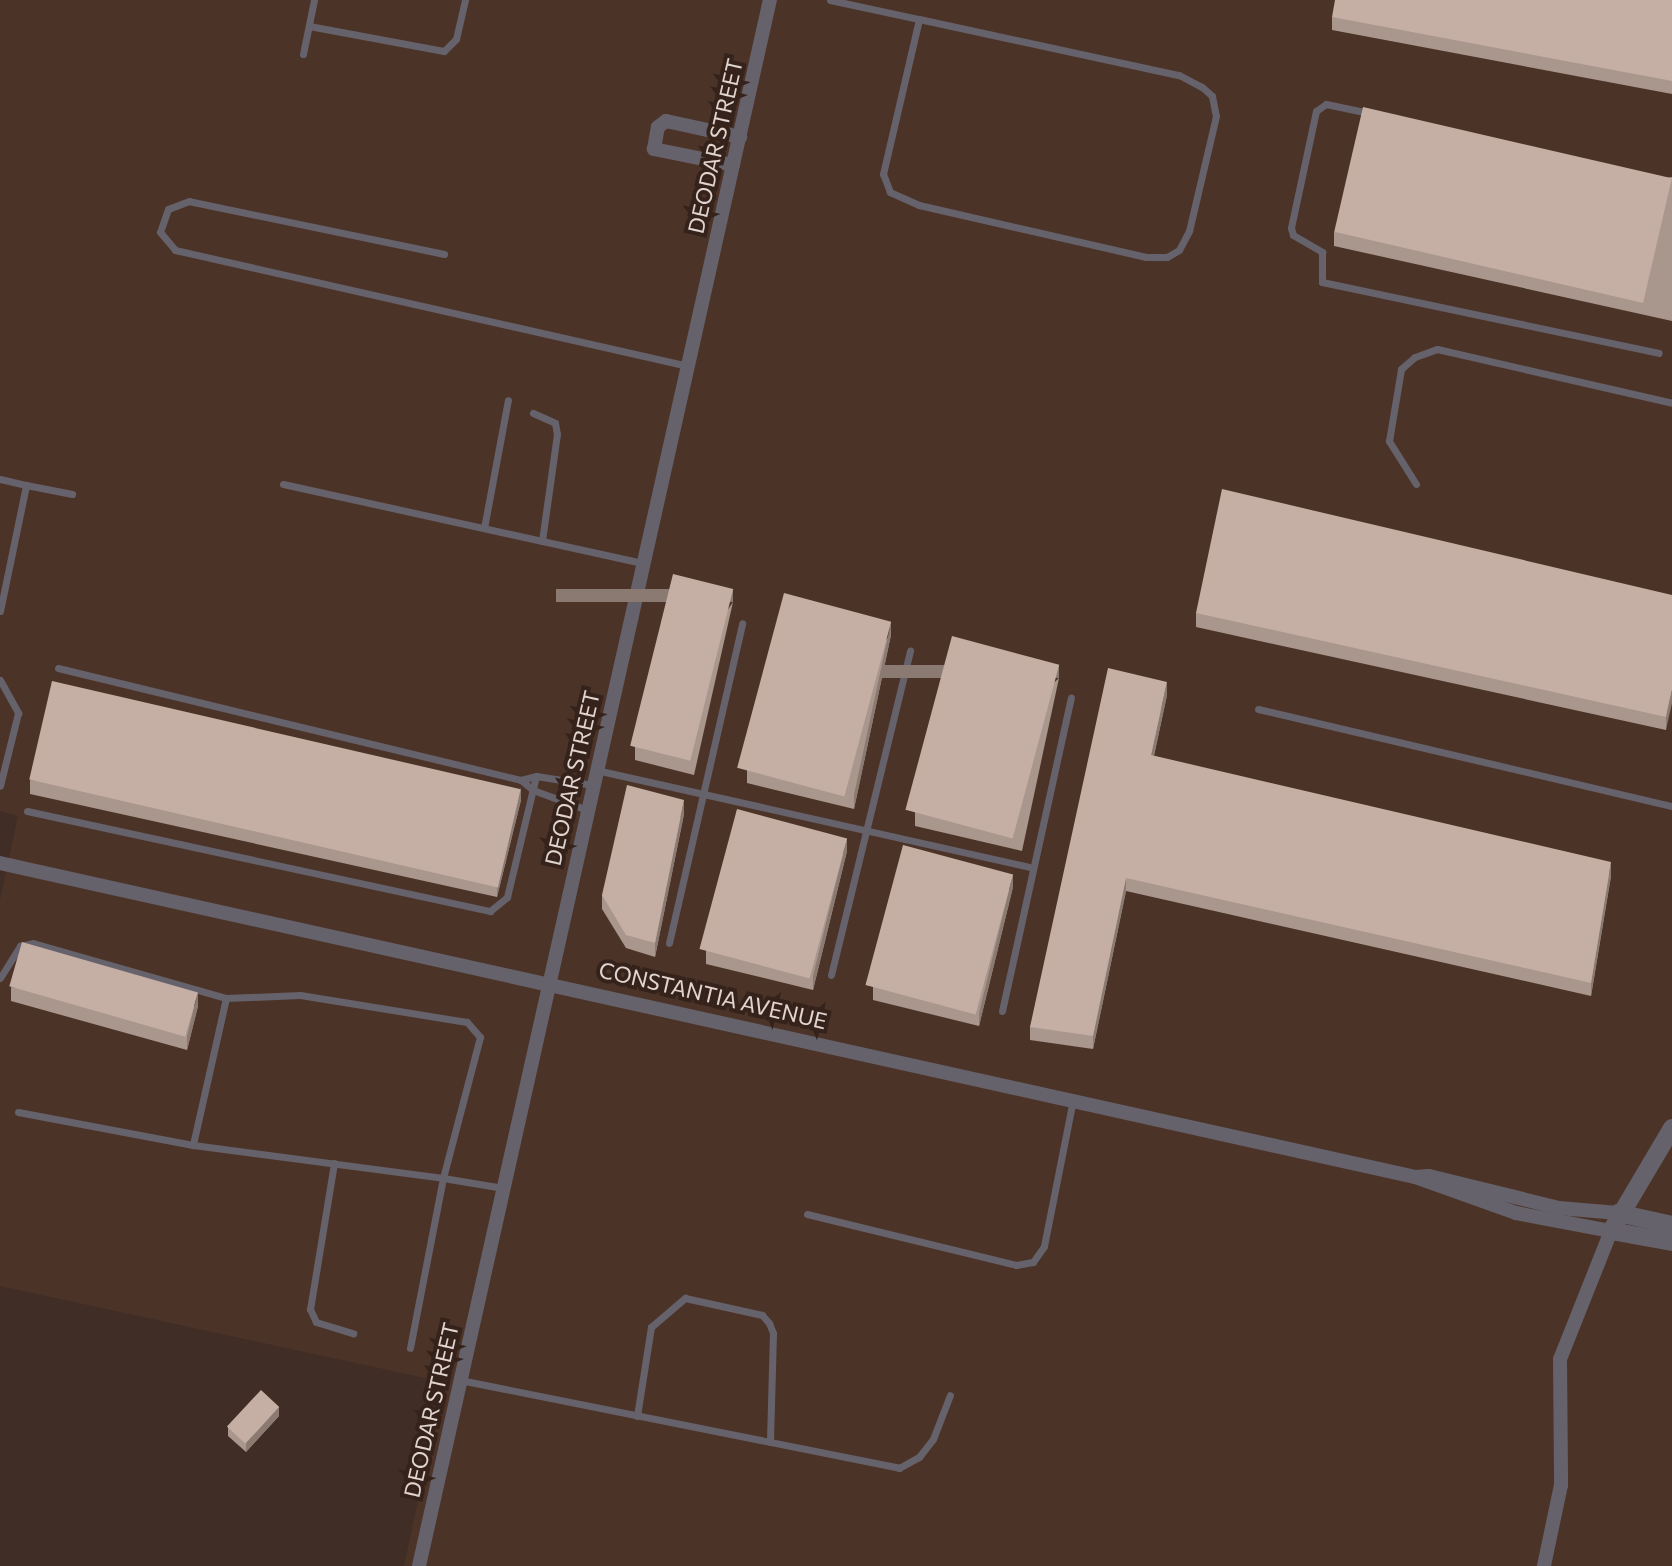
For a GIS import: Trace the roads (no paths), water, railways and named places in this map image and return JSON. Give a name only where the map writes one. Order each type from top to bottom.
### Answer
[{"type":"street","name":"DEODAR STREET","points":[[419,1566],[770,0]]},
{"type":"street","points":[[733,165],[654,149],[658,127],[666,121],[740,137]]},
{"type":"street","name":"CONSTANTIA AVENUE","points":[[0,863],[548,982],[1415,1177],[1429,1176],[1559,1208],[1618,1213],[1672,1225]]},
{"type":"street","points":[[1544,1566],[1561,1485],[1560,1359],[1618,1213],[1672,1128]]},
{"type":"street","name":"CONSTANTIA AVENUE","points":[[1415,1177],[1436,1189],[1516,1213],[1672,1242]]},
{"type":"lane","points":[[303,54],[314,0]]},
{"type":"lane","points":[[309,26],[444,51],[456,39],[465,0]]},
{"type":"lane","points":[[830,0],[919,19],[1179,75],[1202,87],[1212,96],[1216,116],[1189,231],[1179,250],[1167,257],[1146,257],[919,205],[890,192],[883,174],[919,19]]},
{"type":"lane","points":[[1386,117],[1326,104],[1316,111],[1291,228],[1293,235],[1322,252],[1322,282],[1659,353]]},
{"type":"lane","points":[[444,254],[189,201],[168,209],[160,232],[175,250],[688,366]]},
{"type":"lane","points":[[1416,484],[1389,441],[1401,369],[1415,357],[1437,349],[1672,403]]},
{"type":"lane","points":[[484,528],[508,400]]},
{"type":"lane","points":[[533,413],[555,423],[557,434],[542,541]]},
{"type":"lane","points":[[0,479],[72,494]]},
{"type":"lane","points":[[283,484],[643,563]]},
{"type":"lane","points":[[0,611],[26,485]]},
{"type":"lane","points":[[669,943],[700,793],[742,623]]},
{"type":"lane","points":[[831,975],[910,650]]},
{"type":"lane","points":[[58,668],[521,780],[533,790],[587,810]]},
{"type":"lane","points":[[0,680],[18,713],[0,786]]},
{"type":"lane","points":[[1002,1011],[1031,867],[1071,698]]},
{"type":"lane","points":[[1258,709],[1672,806]]},
{"type":"lane","points":[[596,770],[1031,867]]},
{"type":"lane","points":[[521,780],[536,776],[593,785]]},
{"type":"lane","points":[[27,811],[490,911],[507,897],[536,776]]},
{"type":"lane","points":[[0,978],[20,946],[33,943],[226,998],[300,995],[467,1022],[475,1028],[480,1037],[443,1178],[410,1348]]},
{"type":"lane","points":[[193,1145],[226,998]]},
{"type":"lane","points":[[807,1214],[1016,1265],[1033,1262],[1044,1246],[1073,1100]]},
{"type":"lane","points":[[18,1112],[193,1145],[503,1188]]},
{"type":"lane","points":[[334,1163],[310,1309],[316,1322],[353,1333]]},
{"type":"lane","points":[[637,1416],[651,1327],[685,1298],[762,1315],[769,1323],[773,1333],[770,1442]]},
{"type":"lane","points":[[460,1380],[899,1468],[919,1457],[933,1439],[950,1395]]}]
